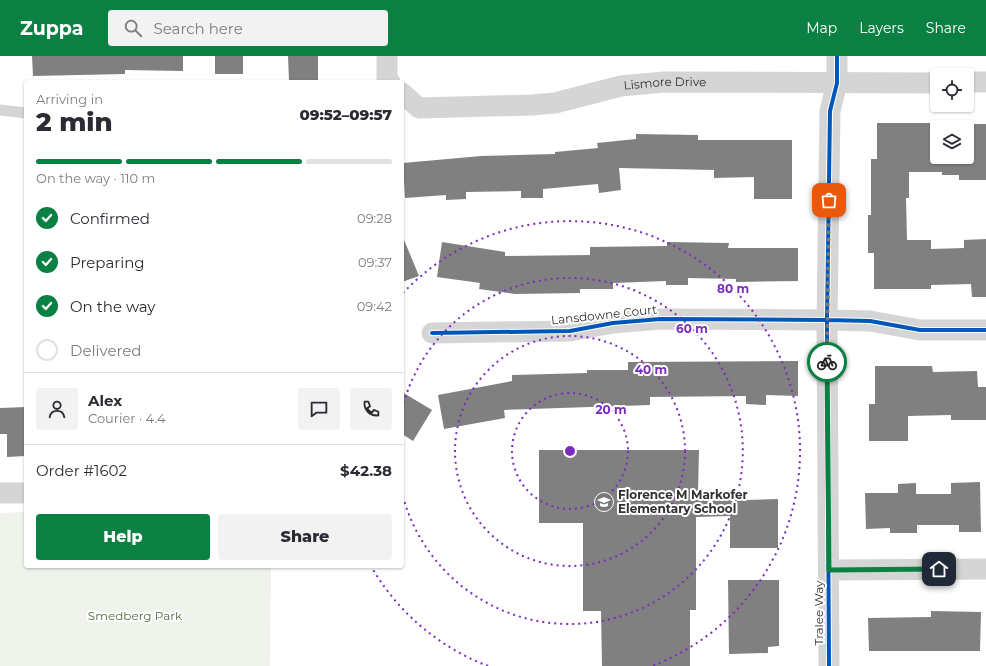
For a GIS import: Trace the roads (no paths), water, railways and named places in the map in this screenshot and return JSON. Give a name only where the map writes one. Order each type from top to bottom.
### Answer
[{"type":"street","points":[[387,56],[388,80]]},
{"type":"street","name":"Tralee Way","points":[[829,666],[827,320],[830,111],[837,83],[837,56]]},
{"type":"street","name":"Lismore Drive","points":[[404,95],[418,108],[548,104],[621,86],[657,82],[930,82]]},
{"type":"street","points":[[974,82],[986,82]]},
{"type":"street","name":"Lansdowne Court","points":[[432,333],[570,331],[621,322],[660,319],[827,320],[870,322],[920,330],[986,330]]},
{"type":"street","points":[[0,493],[24,492]]},
{"type":"street","points":[[829,570],[986,569]]},
{"type":"lane","points":[[0,110],[24,113]]},
{"type":"place","name":"Florence M Markofer Elementary School","points":[[604,502]]},
{"type":"park label","name":"Smedberg Park","points":[[135,616]]}]
